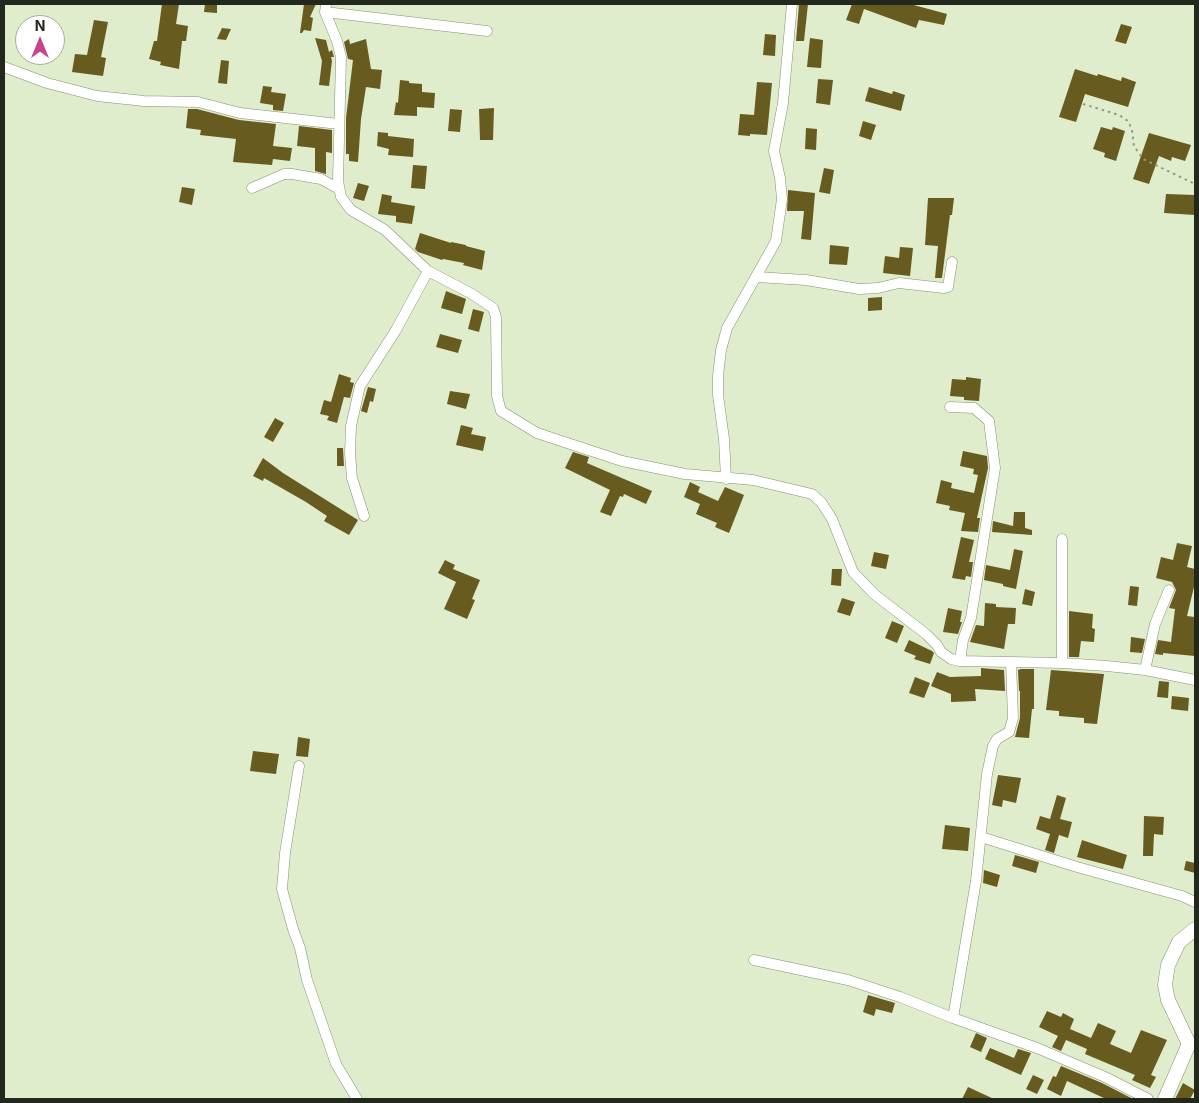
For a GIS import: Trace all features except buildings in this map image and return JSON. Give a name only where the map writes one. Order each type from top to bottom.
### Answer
[{"type":"main road","points":[[1165,1099],[1188,1046],[1188,1042],[1168,1000],[1165,985],[1168,965],[1179,942],[1195,929]]},
{"type":"street","points":[[726,479],[724,439],[718,395],[721,350],[727,328],[776,241],[782,199],[774,151],[783,103],[792,4]]},
{"type":"street","points":[[487,31],[326,8],[341,57],[339,124],[339,189],[341,197],[351,210],[385,230],[428,271],[472,294],[494,310],[497,396],[501,411],[537,433],[622,461],[685,474],[753,480],[812,494],[821,502],[832,519],[854,572],[874,594],[926,634],[941,652],[951,659],[960,661],[1062,663],[1145,670],[1195,680]]},
{"type":"street","points":[[4,67],[47,83],[97,96],[144,101],[198,102],[240,113],[339,124]]},
{"type":"street","points":[[252,188],[284,174],[292,174],[321,179],[339,189]]},
{"type":"street","points":[[756,277],[806,280],[859,289],[878,288],[899,283],[944,288],[948,287],[952,262]]},
{"type":"street","points":[[364,516],[352,478],[350,453],[351,426],[360,386],[396,330],[428,271]]},
{"type":"street","points":[[950,406],[974,408],[989,421],[995,468],[971,618],[963,640],[960,661]]},
{"type":"street","points":[[1062,538],[1062,663]]},
{"type":"street","points":[[1145,670],[1155,624],[1169,590]]},
{"type":"street","points":[[953,1018],[974,890],[987,774],[993,746],[997,739],[1009,732],[1012,718],[1011,662]]},
{"type":"street","points":[[299,766],[285,853],[282,889],[300,948],[307,980],[336,1064],[357,1099]]},
{"type":"street","points":[[981,837],[1077,867],[1182,896],[1195,902]]},
{"type":"street","points":[[754,960],[848,980],[900,996],[1062,1059],[1105,1077],[1148,1099]]},
{"type":"path","points":[[1083,104],[1119,115],[1128,121],[1132,130],[1134,146],[1143,160],[1195,184]]}]
